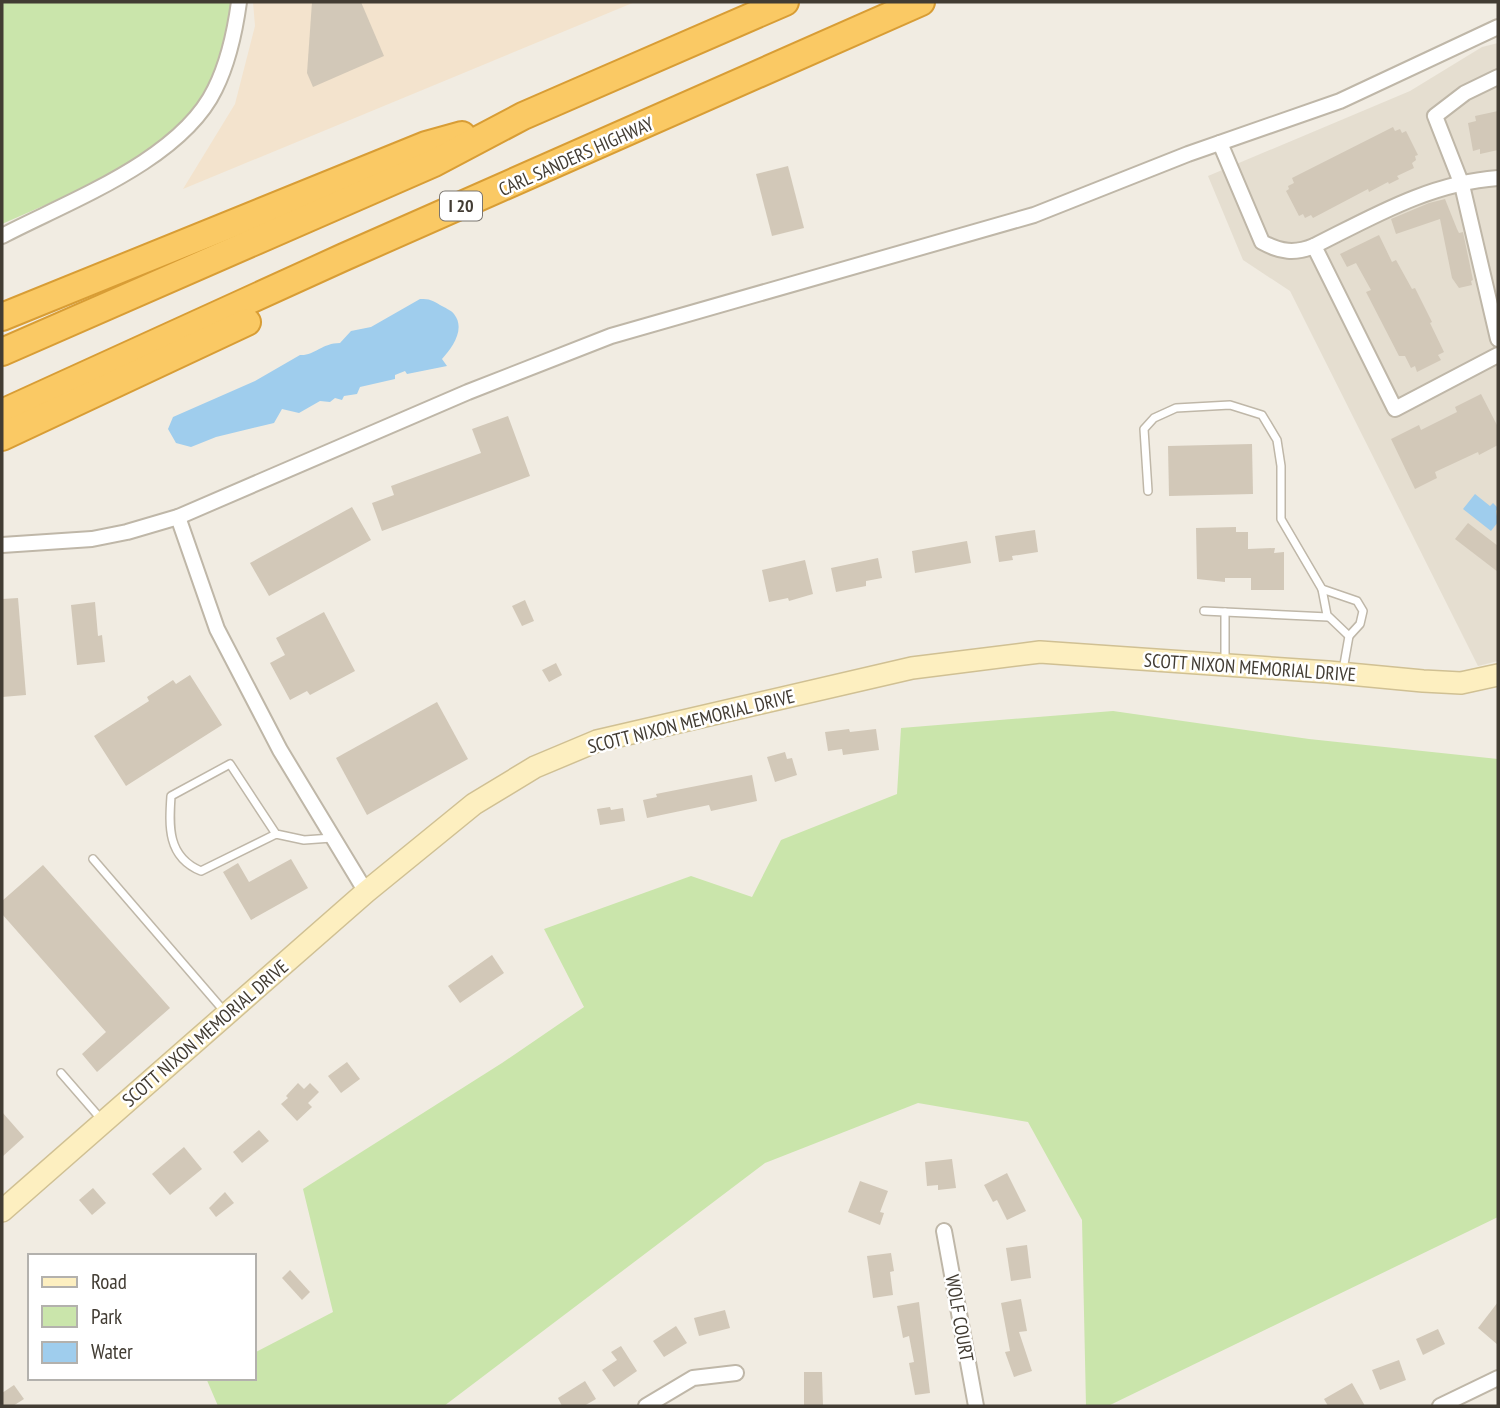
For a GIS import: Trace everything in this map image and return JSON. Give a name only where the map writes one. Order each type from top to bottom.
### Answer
[{"type":"highway","name":"I 20","points":[[2,352],[434,163],[523,116],[785,2]]},
{"type":"highway","name":"CARL SANDERS HIGHWAY","points":[[2,413],[344,257],[921,2]]},
{"type":"highway","points":[[2,317],[426,145],[523,116]]},
{"type":"highway","points":[[2,438],[314,291],[344,257]]},
{"type":"main road","name":"SCOTT NIXON MEMORIAL DRIVE","points":[[2,1211],[366,892],[474,804],[535,767],[597,741],[912,668],[1040,652],[1461,683],[1498,676]]},
{"type":"street","points":[[2,236],[139,165],[181,134],[200,114],[215,89],[235,25],[239,2]]},
{"type":"street","points":[[2,545],[92,539],[178,517],[468,393],[611,336],[1034,215],[1220,143],[1340,101],[1498,27]]},
{"type":"street","points":[[1498,77],[1465,93],[1435,116],[1461,182],[1498,339]]},
{"type":"street","points":[[1220,143],[1262,242],[1286,252],[1301,252],[1385,209],[1461,182],[1498,178]]},
{"type":"street","points":[[1314,246],[1395,409],[1498,355]]},
{"type":"street","points":[[178,517],[217,629],[280,750],[366,892]]},
{"type":"street","name":"WOLF COURT","points":[[944,1231],[976,1406]]},
{"type":"street","points":[[646,1406],[693,1378],[736,1373]]},
{"type":"street","points":[[1440,1406],[1498,1378]]},
{"type":"lane","points":[[1148,491],[1144,429],[1154,418],[1176,408],[1230,405],[1262,415],[1277,440],[1281,466],[1281,519],[1322,589],[1328,617],[1349,636]]},
{"type":"lane","points":[[1322,589],[1357,601],[1363,611],[1360,624],[1349,636],[1342,674]]},
{"type":"lane","points":[[1204,611],[1328,617]]},
{"type":"lane","points":[[1225,612],[1225,665]]},
{"type":"lane","points":[[276,834],[230,764],[172,796],[169,827],[175,847],[189,866],[201,871],[276,834],[304,840],[333,838]]},
{"type":"lane","points":[[93,859],[227,1014]]},
{"type":"lane","points":[[61,1073],[104,1122]]},
{"type":"shaded area","points":[[253,2],[635,2],[183,189],[235,104],[255,26]]},
{"type":"shaded area","points":[[1498,43],[1498,661],[1478,666],[1290,291],[1243,260],[1208,176],[1410,91],[1482,47]]},
{"type":"green space","points":[[2,2],[239,2],[215,89],[150,159],[2,224]]},
{"type":"green space","points":[[1113,711],[1309,739],[1498,759],[1498,1217],[1108,1406],[1086,1406],[1082,1220],[1028,1122],[918,1103],[765,1163],[444,1406],[218,1406],[207,1380],[256,1380],[256,1352],[333,1312],[303,1189],[502,1063],[584,1007],[544,929],[691,876],[752,897],[781,840],[897,794],[901,728]]},
{"type":"water","points":[[420,299],[435,302],[451,311],[457,320],[459,326],[456,338],[442,359],[447,366],[407,374],[405,371],[395,375],[395,379],[360,387],[357,394],[344,396],[342,400],[335,398],[330,402],[320,401],[299,413],[282,409],[274,423],[216,437],[191,447],[176,443],[168,429],[173,417],[255,381],[300,355],[340,343],[351,331],[371,327]]},
{"type":"water","points":[[1475,494],[1490,506],[1493,503],[1498,508],[1498,522],[1491,531],[1463,509]]},
{"type":"building","points":[[312,2],[361,2],[384,56],[313,87],[307,73]]},
{"type":"building","points":[[1498,111],[1498,150],[1480,154],[1480,149],[1473,151],[1468,123],[1476,121],[1475,116]]},
{"type":"building","points":[[1393,127],[1395,131],[1406,131],[1418,155],[1412,163],[1414,168],[1397,176],[1399,179],[1389,184],[1388,182],[1369,192],[1368,189],[1313,218],[1311,215],[1305,218],[1303,214],[1299,216],[1286,191],[1288,186],[1294,183],[1292,178]]},
{"type":"building","points":[[788,166],[804,228],[772,236],[756,174]]},
{"type":"building","points":[[1445,199],[1459,233],[1463,232],[1472,285],[1459,288],[1452,278],[1440,219],[1396,234],[1391,219]]},
{"type":"building","points":[[1379,235],[1392,262],[1396,260],[1412,289],[1415,288],[1444,352],[1438,355],[1441,360],[1417,372],[1415,366],[1411,368],[1405,356],[1399,356],[1366,292],[1371,290],[1356,263],[1347,267],[1340,254]]},
{"type":"building","points":[[1481,394],[1498,427],[1498,445],[1435,472],[1437,478],[1415,489],[1391,439],[1419,425],[1421,430],[1457,412],[1455,407]]},
{"type":"building","points":[[508,416],[530,476],[382,531],[372,503],[394,495],[391,486],[481,453],[472,429]]},
{"type":"building","points":[[1252,444],[1253,494],[1169,496],[1168,446]]},
{"type":"building","points":[[352,507],[371,540],[269,596],[250,563]]},
{"type":"building","points":[[1468,523],[1498,546],[1498,572],[1455,539]]},
{"type":"building","points":[[1236,527],[1236,532],[1248,532],[1248,549],[1275,548],[1274,553],[1284,552],[1284,590],[1251,590],[1251,578],[1225,578],[1225,582],[1197,579],[1196,528]]},
{"type":"building","points":[[1035,530],[1038,552],[1012,556],[1013,560],[999,562],[995,536]]},
{"type":"building","points":[[967,541],[971,563],[915,573],[912,551]]},
{"type":"building","points":[[878,558],[882,578],[866,581],[866,586],[836,592],[831,568]]},
{"type":"building","points":[[805,560],[813,594],[789,601],[788,598],[769,602],[762,570]]},
{"type":"building","points":[[18,598],[26,695],[2,697],[2,599]]},
{"type":"building","points":[[525,600],[534,621],[522,626],[512,606]]},
{"type":"building","points":[[95,602],[98,636],[102,635],[105,662],[77,665],[71,605]]},
{"type":"building","points":[[324,612],[355,671],[310,695],[307,691],[290,700],[270,663],[285,655],[276,638]]},
{"type":"building","points":[[556,663],[562,675],[549,682],[542,670]]},
{"type":"building","points":[[190,675],[222,725],[126,786],[94,736],[149,701],[147,697],[173,680],[176,684]]},
{"type":"building","points":[[437,702],[468,759],[367,815],[336,758]]},
{"type":"building","points":[[849,729],[850,732],[876,729],[879,750],[843,755],[842,749],[828,751],[825,732]]},
{"type":"building","points":[[785,752],[787,759],[792,758],[797,775],[775,782],[767,757]]},
{"type":"building","points":[[752,775],[757,801],[711,811],[709,805],[647,818],[643,800],[657,797],[656,794]]},
{"type":"building","points":[[610,807],[611,810],[623,808],[625,821],[600,825],[597,809]]},
{"type":"building","points":[[291,859],[308,888],[251,920],[223,872],[238,863],[249,882]]},
{"type":"building","points":[[43,865],[170,1008],[97,1072],[82,1054],[106,1032],[2,914],[2,901]]},
{"type":"building","points":[[492,955],[504,973],[460,1003],[448,986]]},
{"type":"building","points":[[347,1062],[360,1079],[341,1093],[328,1076]]},
{"type":"building","points":[[298,1083],[304,1089],[310,1083],[319,1092],[308,1103],[312,1107],[297,1121],[281,1104]]},
{"type":"building","points":[[2,1112],[24,1137],[2,1157]]},
{"type":"building","points":[[259,1130],[269,1141],[242,1163],[233,1152]]},
{"type":"building","points":[[184,1147],[202,1169],[170,1195],[152,1174]]},
{"type":"building","points":[[952,1159],[956,1188],[938,1190],[938,1185],[927,1186],[925,1162]]},
{"type":"building","points":[[1007,1173],[1026,1211],[1007,1220],[997,1200],[993,1202],[984,1185]]},
{"type":"building","points":[[860,1181],[888,1191],[880,1212],[884,1213],[880,1225],[848,1212]]},
{"type":"building","points":[[93,1188],[106,1203],[92,1215],[79,1200]]},
{"type":"building","points":[[225,1192],[234,1203],[216,1217],[209,1208]]},
{"type":"building","points":[[1027,1245],[1031,1278],[1011,1281],[1006,1248]]},
{"type":"building","points":[[891,1253],[894,1271],[890,1272],[893,1295],[873,1298],[867,1256]]},
{"type":"building","points":[[290,1270],[310,1292],[302,1300],[282,1278]]},
{"type":"building","points":[[1021,1299],[1027,1331],[1019,1332],[1032,1371],[1014,1377],[1005,1352],[1010,1351],[1001,1303]]},
{"type":"building","points":[[919,1302],[930,1393],[915,1395],[909,1363],[914,1362],[909,1336],[903,1338],[897,1306]]},
{"type":"building","points":[[1498,1302],[1498,1345],[1478,1328]]},
{"type":"building","points":[[725,1310],[730,1328],[699,1336],[694,1318]]},
{"type":"building","points":[[676,1326],[687,1343],[664,1357],[653,1341]]},
{"type":"building","points":[[1438,1329],[1445,1344],[1423,1355],[1416,1339]]},
{"type":"building","points":[[621,1346],[637,1371],[614,1387],[602,1370],[617,1360],[611,1352]]},
{"type":"building","points":[[1399,1360],[1406,1380],[1380,1390],[1372,1370]]},
{"type":"building","points":[[804,1372],[822,1372],[823,1406],[804,1406]]},
{"type":"building","points":[[585,1381],[596,1399],[584,1406],[562,1406],[558,1398]]},
{"type":"building","points":[[1352,1383],[1365,1406],[1328,1406],[1324,1399]]},
{"type":"building","points":[[14,1385],[24,1399],[13,1406],[2,1406],[2,1393]]}]
